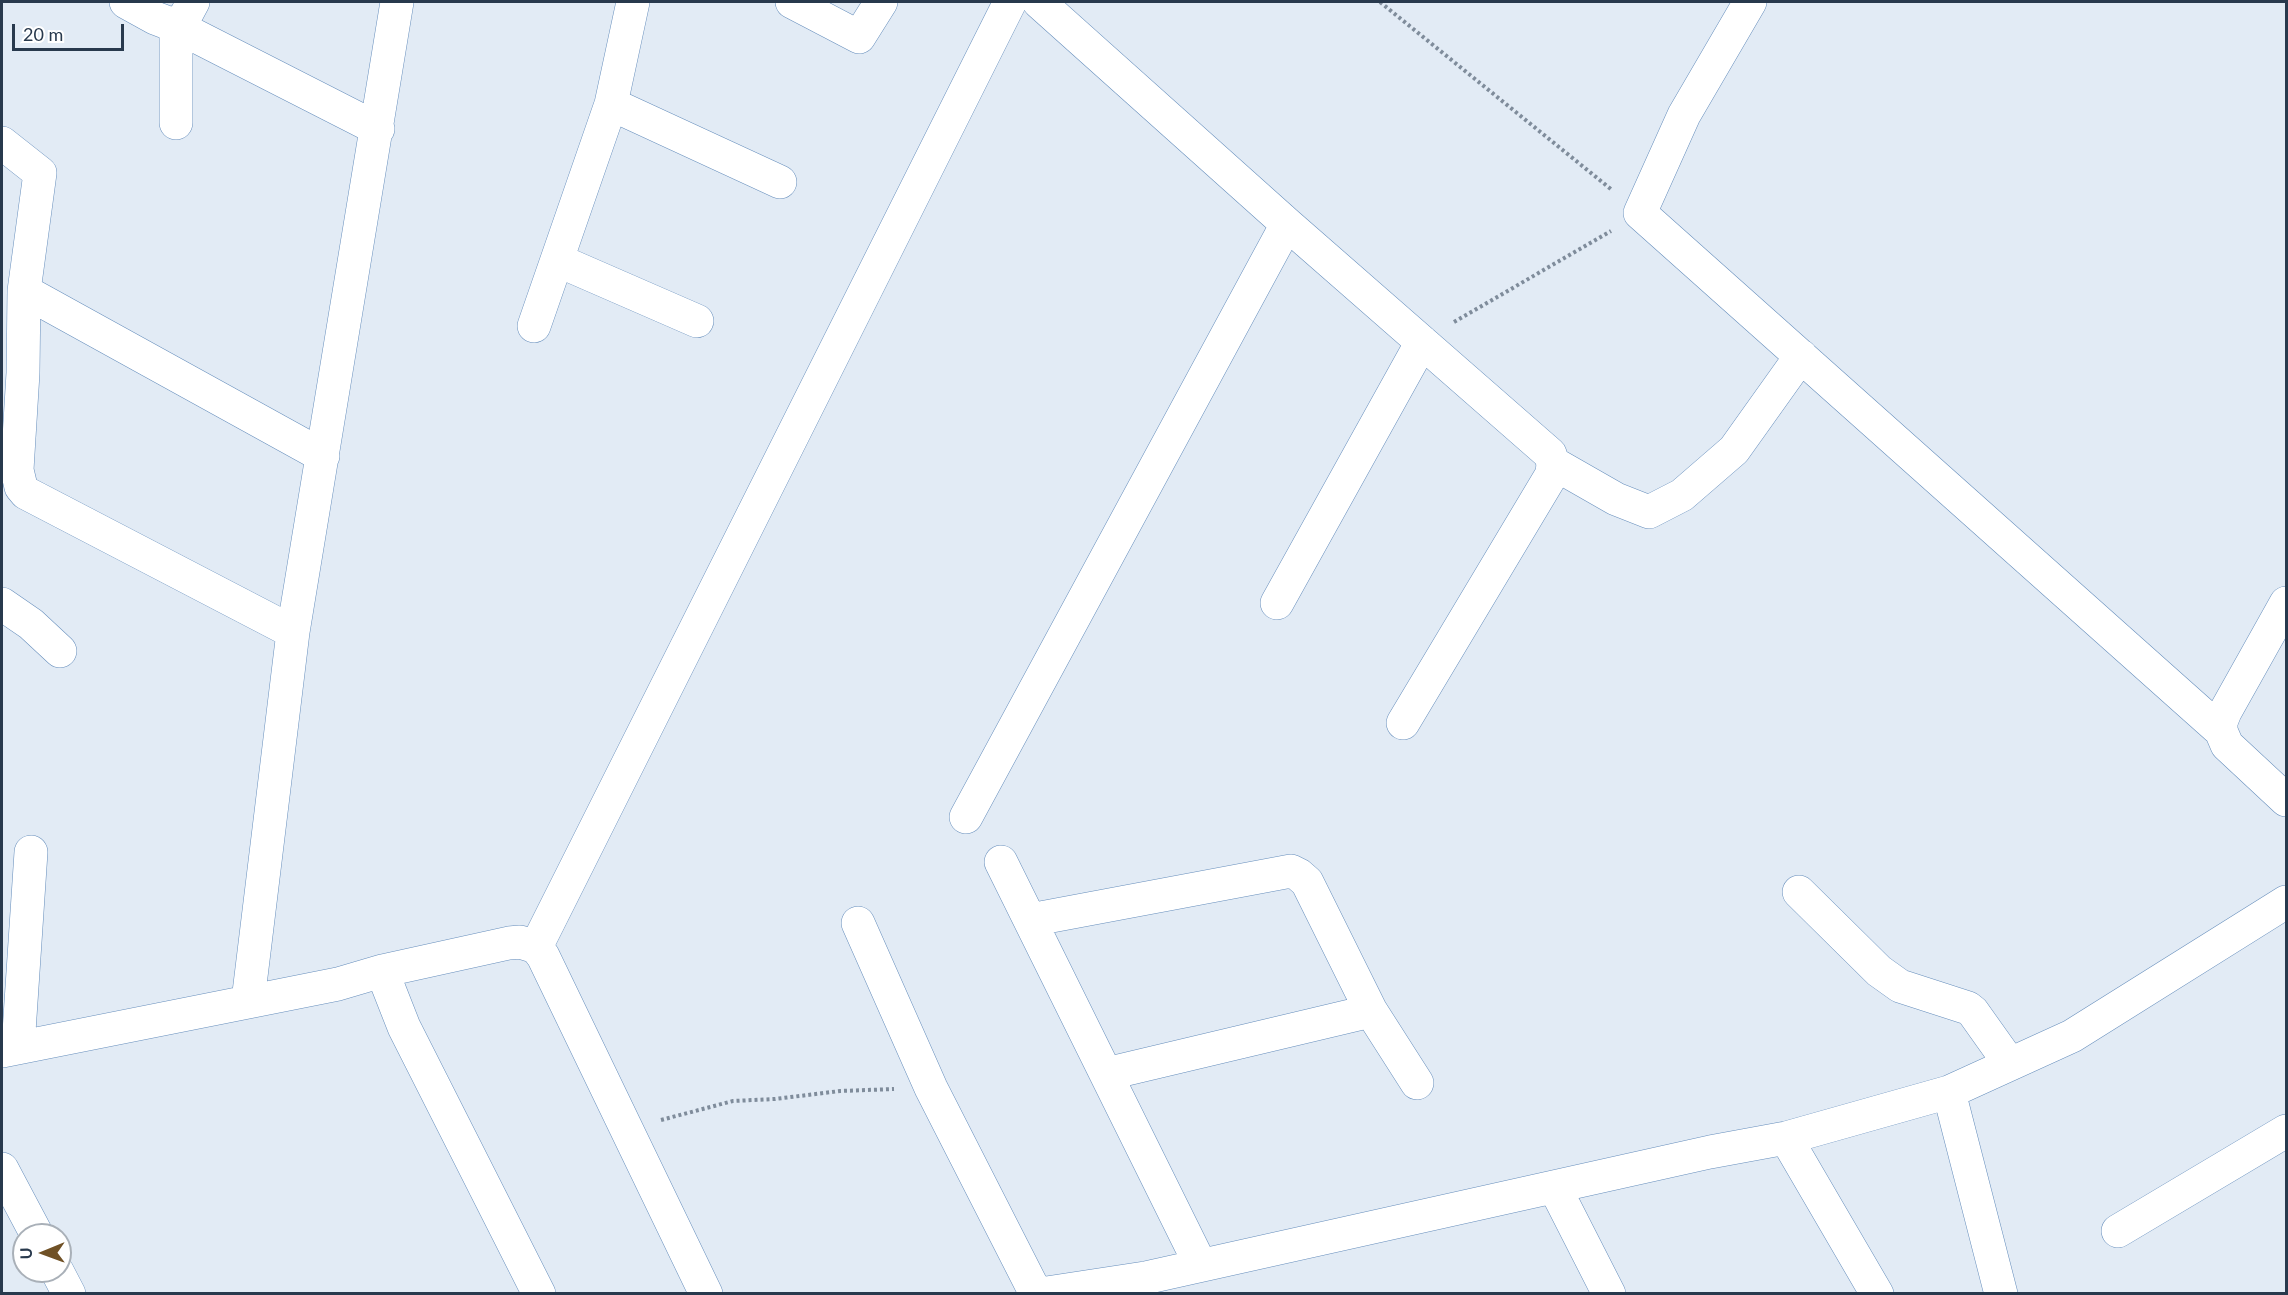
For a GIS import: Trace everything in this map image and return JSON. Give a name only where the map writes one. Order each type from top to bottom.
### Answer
[{"type":"street","points":[[126,2],[155,18],[184,14],[378,129]]},
{"type":"street","points":[[248,1001],[293,632],[378,129],[397,2]]},
{"type":"street","points":[[534,326],[611,104],[633,2]]},
{"type":"street","points":[[792,2],[859,37],[881,2]]},
{"type":"street","points":[[536,947],[1010,2]]},
{"type":"street","points":[[1039,2],[1287,224],[1544,446],[1550,454],[1553,463],[1552,474],[1403,723]]},
{"type":"street","points":[[1750,2],[1684,114],[1640,213],[2221,731]]},
{"type":"street","points":[[176,123],[184,14]]},
{"type":"street","points":[[611,104],[780,182]]},
{"type":"street","points":[[2,143],[39,173],[24,291],[23,373],[17,470],[21,487],[26,493],[293,632]]},
{"type":"street","points":[[966,817],[1287,224]]},
{"type":"street","points":[[557,260],[697,321]]},
{"type":"street","points":[[24,291],[323,456]]},
{"type":"street","points":[[1277,603],[1422,342]]},
{"type":"street","points":[[1553,463],[1616,499],[1649,512],[1682,495],[1734,450],[1801,356]]},
{"type":"street","points":[[2286,603],[2221,722],[2221,731],[2227,745],[2286,800]]},
{"type":"street","points":[[2,604],[31,624],[60,651]]},
{"type":"street","points":[[32,852],[10,1049],[338,984],[382,971],[509,943],[520,942],[536,947],[706,1293]]},
{"type":"street","points":[[1001,862],[1200,1264]]},
{"type":"street","points":[[1030,920],[1291,871],[1307,882],[1371,1011],[1417,1083]]},
{"type":"street","points":[[1799,892],[1879,971],[1900,986],[1968,1008],[1973,1012],[2010,1064]]},
{"type":"street","points":[[858,923],[931,1088],[1038,1293],[1145,1278],[1710,1152],[1785,1138],[1949,1092],[2072,1036],[2286,902]]},
{"type":"street","points":[[382,971],[404,1027],[539,1293]]},
{"type":"street","points":[[1106,1074],[1371,1011]]},
{"type":"street","points":[[1949,1092],[2001,1293]]},
{"type":"street","points":[[2118,1231],[2286,1131]]},
{"type":"street","points":[[1785,1138],[1877,1293]]},
{"type":"street","points":[[2,1169],[31,1223]]},
{"type":"street","points":[[1555,1188],[1610,1293]]},
{"type":"path","points":[[1380,2],[1640,213],[1422,342]]},
{"type":"path","points":[[626,1128],[733,1101],[775,1099],[840,1091],[931,1088]]}]
